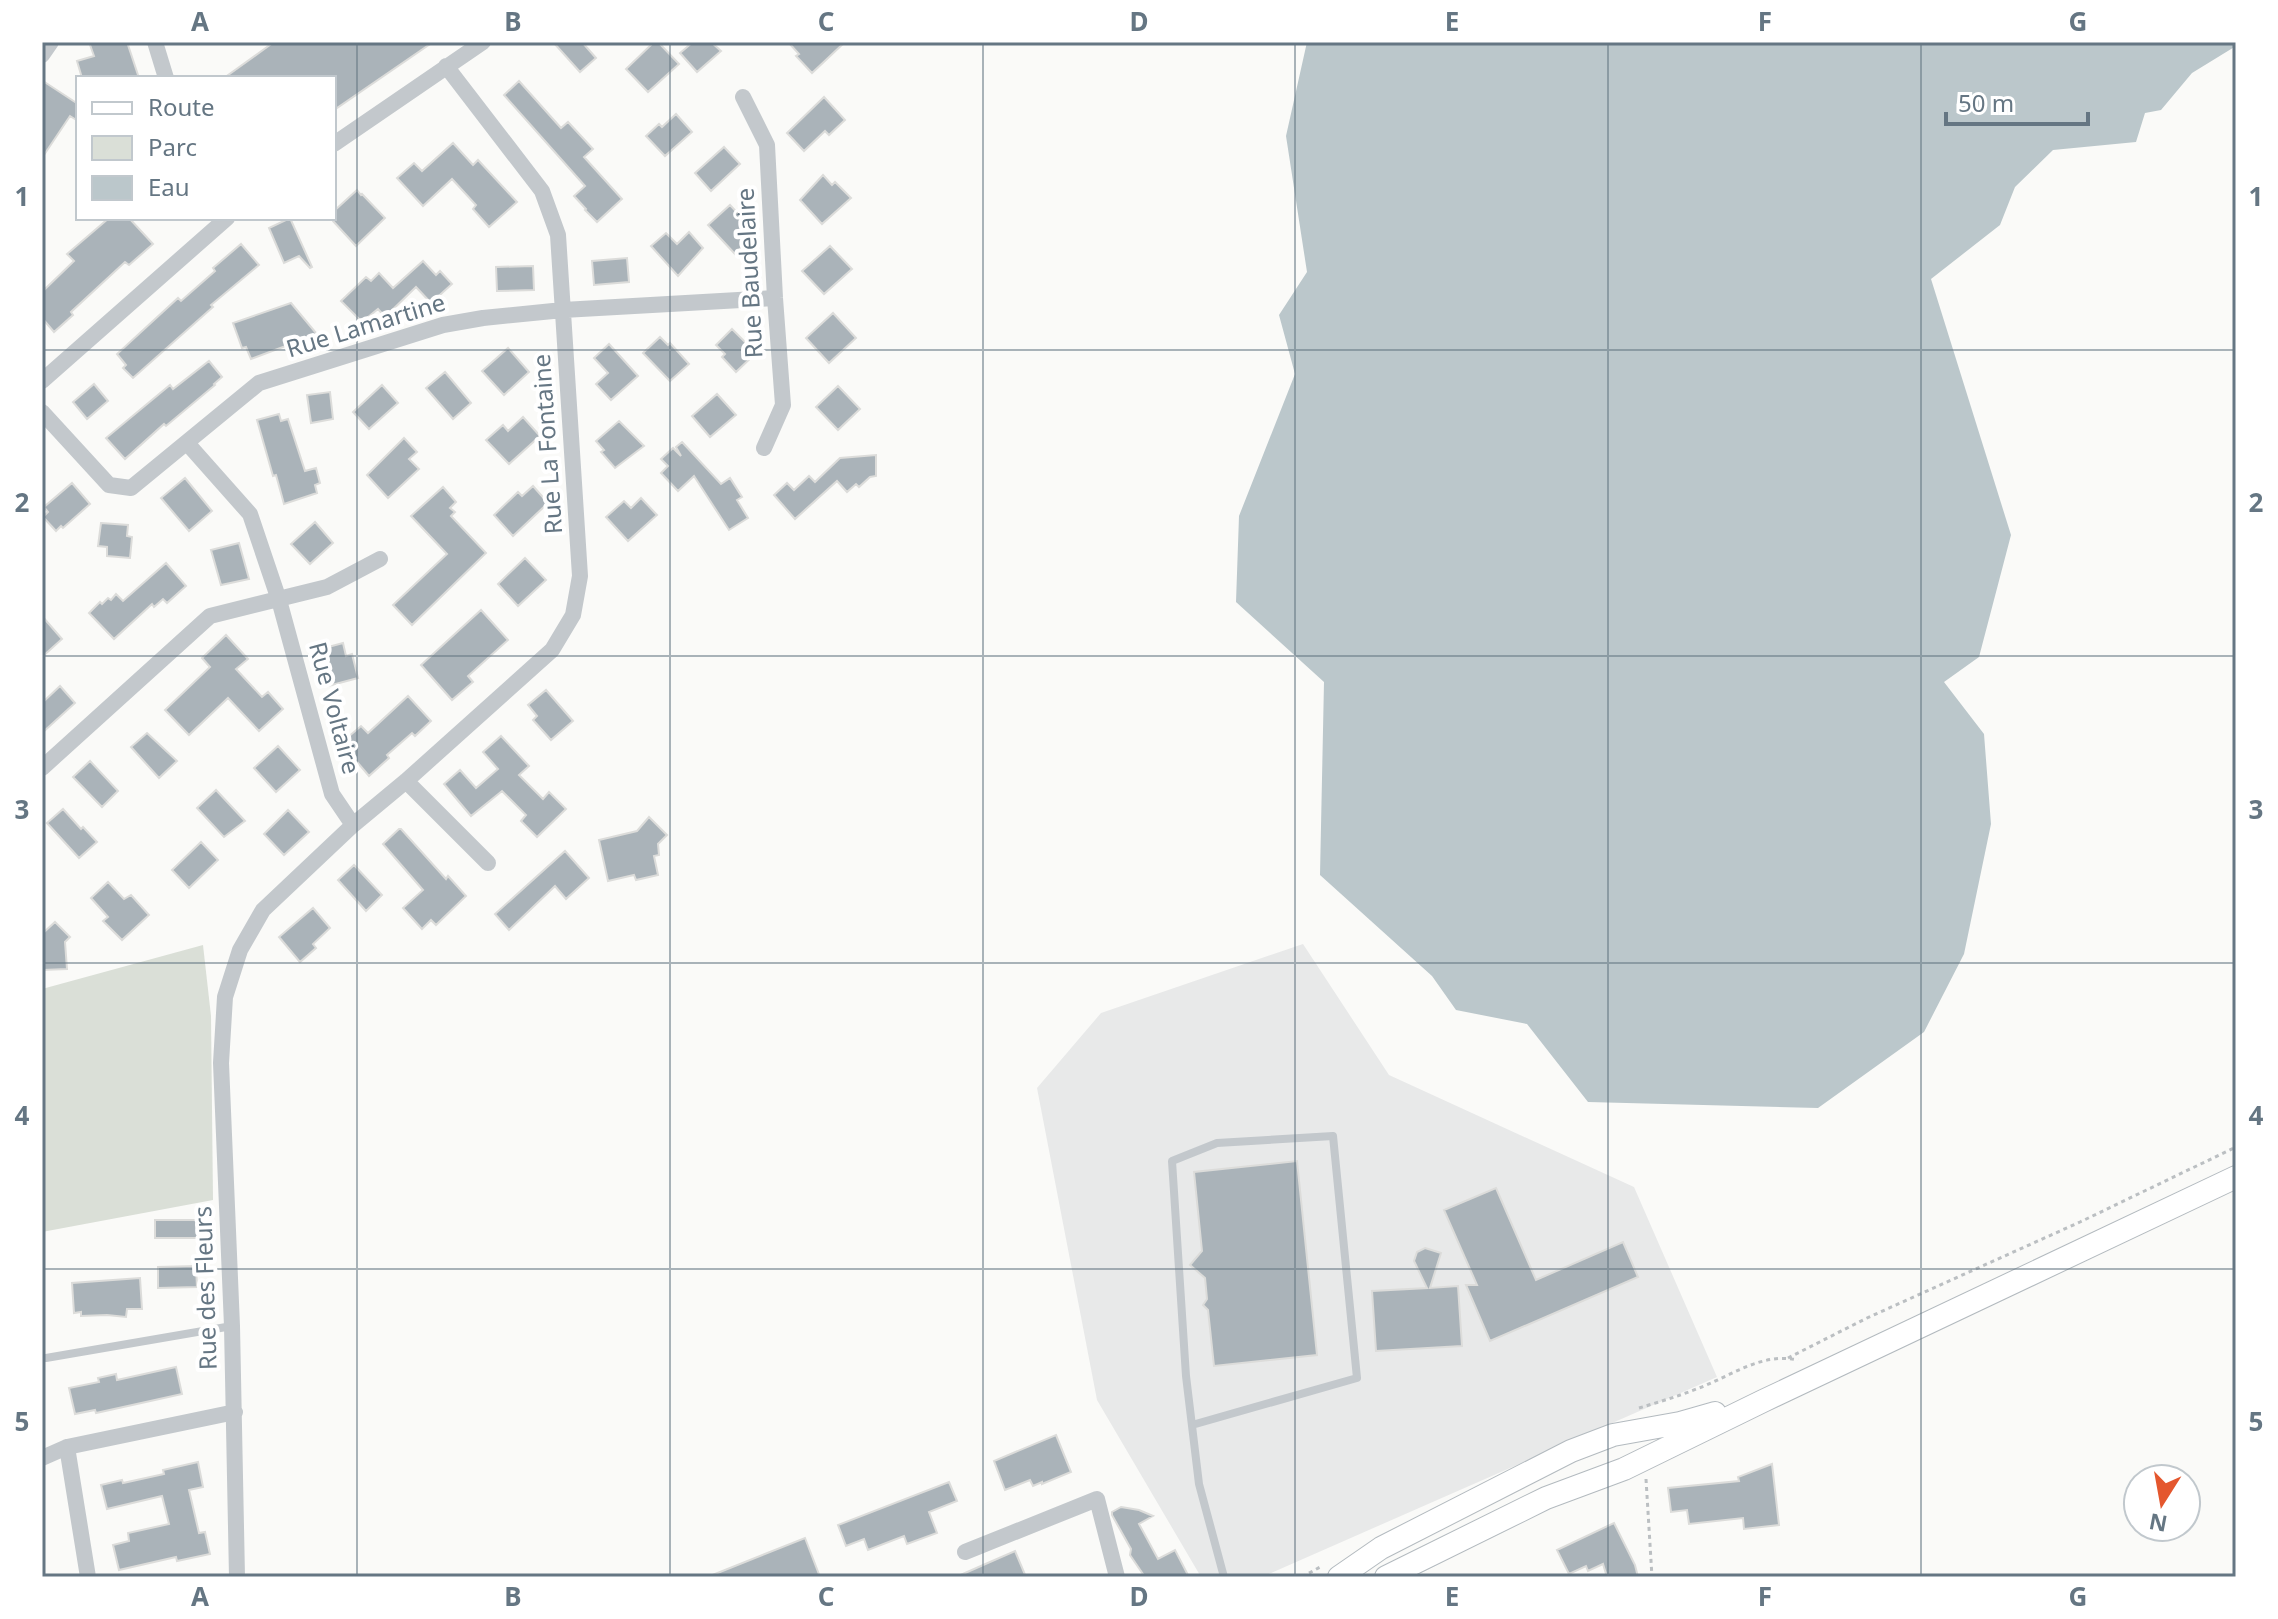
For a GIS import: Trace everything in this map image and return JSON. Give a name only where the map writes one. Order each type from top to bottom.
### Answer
[{"type":"main road","points":[[1386,1577],[1531,1505],[1624,1469],[2236,1177]]},
{"type":"main road","points":[[1339,1577],[1365,1570],[1381,1548],[1571,1451],[1613,1435],[1680,1423],[1763,1401]]},
{"type":"main road","points":[[1518,1478],[1531,1505]]},
{"type":"main road","points":[[1469,1504],[1483,1529]]},
{"type":"street","points":[[42,55],[51,42]]},
{"type":"street","points":[[155,42],[165,76]]},
{"type":"street","points":[[336,143],[483,42]]},
{"type":"street","name":"Rue La Fontaine","points":[[225,997],[240,950],[263,910],[353,825],[552,650],[573,615],[580,576],[558,235],[542,191],[446,66]]},
{"type":"street","name":"Rue Baudelaire","points":[[743,97],[767,145],[783,405],[764,448]]},
{"type":"street","points":[[42,381],[219,220]]},
{"type":"street","name":"Rue Lamartine","points":[[42,412],[109,485],[131,488],[259,383],[443,325],[563,310],[775,298]]},
{"type":"street","name":"Rue Voltaire","points":[[187,443],[250,514],[279,600],[332,794],[353,825]]},
{"type":"street","points":[[42,768],[210,616],[327,587],[380,559]]},
{"type":"street","points":[[406,781],[488,863]]},
{"type":"street","name":"Rue des Fleurs","points":[[225,997],[221,1063],[235,1412],[237,1577]]},
{"type":"street","points":[[42,1458],[67,1447],[235,1412]]},
{"type":"street","points":[[67,1447],[88,1577]]},
{"type":"street","points":[[965,1552],[1097,1499],[1117,1577]]},
{"type":"lane","points":[[1192,1425],[1357,1378],[1333,1136],[1217,1143],[1172,1161],[1186,1376],[1199,1484],[1224,1577]]},
{"type":"lane","points":[[46,1358],[232,1326]]},
{"type":"path","points":[[1788,1358],[1867,1318],[2080,1222],[2236,1147]]},
{"type":"path","points":[[1645,1459],[1652,1577]]},
{"type":"shaded area","points":[[1303,944],[1389,1075],[1634,1187],[1717,1377],[1262,1577],[1201,1577],[1097,1400],[1037,1088],[1101,1013]]},
{"type":"green space","points":[[203,945],[211,1016],[213,1200],[42,1232],[42,989]]},
{"type":"water","points":[[1307,42],[2236,42],[2236,46],[2192,73],[2161,110],[2145,113],[2136,142],[2053,150],[2015,187],[2000,225],[1931,279],[2011,535],[1979,657],[1944,682],[1984,734],[1991,824],[1964,954],[1924,1032],[1818,1108],[1588,1102],[1527,1024],[1456,1010],[1432,976],[1320,875],[1324,682],[1236,602],[1239,516],[1295,374],[1279,315],[1307,272],[1286,136]]},
{"type":"building","points":[[89,42],[127,42],[138,76],[81,76],[77,61],[94,56]]},
{"type":"building","points":[[274,42],[433,42],[336,109],[336,76],[227,76]]},
{"type":"building","points":[[553,42],[582,42],[596,58],[580,72]]},
{"type":"building","points":[[654,42],[658,42],[679,64],[648,92],[626,69]]},
{"type":"building","points":[[693,42],[711,42],[721,51],[697,72],[680,53]]},
{"type":"building","points":[[788,42],[845,42],[812,73]]},
{"type":"building","points":[[43,81],[76,103],[76,120],[70,116],[42,158]]},
{"type":"building","points":[[519,81],[561,128],[568,122],[593,149],[584,157],[622,199],[597,222],[574,196],[585,186],[504,95]]},
{"type":"building","points":[[824,97],[845,120],[829,135],[825,131],[804,151],[787,133]]},
{"type":"building","points":[[676,114],[692,132],[665,156],[646,136]]},
{"type":"building","points":[[453,143],[473,165],[478,160],[517,202],[489,227],[473,209],[476,205],[452,179],[423,206],[397,178],[414,163],[422,171]]},
{"type":"building","points":[[724,147],[740,164],[711,191],[695,173]]},
{"type":"building","points":[[823,175],[851,198],[822,224],[800,200]]},
{"type":"building","points":[[357,190],[385,218],[356,246],[333,221],[336,220],[336,209]]},
{"type":"building","points":[[730,205],[746,222],[742,226],[747,231],[743,235],[748,241],[735,254],[708,225]]},
{"type":"building","points":[[107,220],[131,220],[153,244],[129,265],[125,262],[54,332],[42,318],[42,292],[74,261],[67,254]]},
{"type":"building","points":[[291,220],[312,267],[299,256],[284,263],[269,228]]},
{"type":"building","points":[[689,232],[703,248],[678,276],[651,246],[666,233],[677,244]]},
{"type":"building","points":[[241,244],[259,265],[133,378],[123,368],[126,365],[117,354],[178,298],[181,301],[215,271],[213,268]]},
{"type":"building","points":[[830,246],[852,269],[824,294],[802,271]]},
{"type":"building","points":[[627,258],[629,282],[594,285],[592,261]]},
{"type":"building","points":[[423,261],[436,275],[440,271],[452,284],[431,303],[416,287],[385,317],[378,309],[362,322],[341,301],[366,277],[371,281],[379,273],[393,288]]},
{"type":"building","points":[[533,266],[534,290],[497,291],[496,267]]},
{"type":"building","points":[[291,303],[321,339],[297,346],[296,342],[251,359],[246,347],[242,348],[233,323]]},
{"type":"building","points":[[833,313],[856,338],[829,363],[806,338]]},
{"type":"building","points":[[732,329],[756,353],[736,372],[716,345]]},
{"type":"building","points":[[660,337],[668,345],[670,343],[689,364],[670,381],[643,353]]},
{"type":"building","points":[[609,344],[638,376],[611,400],[596,384],[608,373],[594,358]]},
{"type":"building","points":[[508,348],[529,372],[504,395],[482,371]]},
{"type":"building","points":[[209,361],[222,377],[125,459],[106,438],[170,385],[173,389]]},
{"type":"building","points":[[445,372],[471,403],[453,419],[426,388]]},
{"type":"building","points":[[94,384],[108,401],[87,419],[73,402]]},
{"type":"building","points":[[382,385],[398,403],[369,429],[353,412]]},
{"type":"building","points":[[838,386],[860,409],[838,430],[816,407]]},
{"type":"building","points":[[330,392],[333,419],[311,423],[307,395]]},
{"type":"building","points":[[717,394],[736,415],[710,437],[692,416]]},
{"type":"building","points":[[279,414],[281,421],[288,419],[305,471],[316,468],[320,483],[315,485],[317,493],[284,504],[257,420]]},
{"type":"building","points":[[523,417],[540,436],[509,464],[486,440],[503,425],[508,431]]},
{"type":"building","points":[[619,421],[644,446],[615,468],[596,441]]},
{"type":"building","points":[[404,438],[417,452],[409,459],[419,469],[388,498],[367,475]]},
{"type":"building","points":[[682,442],[721,484],[730,478],[742,497],[737,500],[748,518],[729,530],[694,476],[678,491],[661,473],[668,466],[661,459],[673,448],[681,456],[676,447]]},
{"type":"building","points":[[876,455],[876,476],[870,477],[859,487],[856,484],[847,492],[837,481],[795,519],[774,495],[787,483],[794,490],[809,476],[815,482],[840,458]]},
{"type":"building","points":[[185,478],[212,511],[189,531],[161,498]]},
{"type":"building","points":[[72,483],[90,504],[56,531],[43,517],[48,512],[44,507]]},
{"type":"building","points":[[533,486],[548,503],[513,536],[494,515],[518,492],[522,496]]},
{"type":"building","points":[[443,487],[456,502],[450,508],[455,512],[451,516],[486,553],[412,625],[393,605],[447,554],[411,516]]},
{"type":"building","points":[[641,498],[657,515],[628,541],[606,517],[624,501],[631,508]]},
{"type":"building","points":[[315,522],[333,543],[310,564],[291,544]]},
{"type":"building","points":[[101,523],[128,525],[127,536],[132,537],[130,558],[107,556],[107,547],[98,546]]},
{"type":"building","points":[[239,543],[249,579],[221,585],[211,550]]},
{"type":"building","points":[[525,558],[546,580],[518,606],[498,584]]},
{"type":"building","points":[[166,563],[186,586],[167,603],[163,599],[154,607],[152,604],[114,639],[89,613],[100,602],[102,604],[108,598],[111,600],[116,594],[123,601]]},
{"type":"building","points":[[481,610],[508,640],[468,676],[473,682],[452,700],[421,665]]},
{"type":"building","points":[[42,616],[62,639],[42,657]]},
{"type":"building","points":[[226,635],[248,659],[236,669],[262,697],[268,692],[283,709],[259,731],[228,698],[189,735],[165,710],[210,667],[202,658]]},
{"type":"building","points":[[343,643],[346,656],[352,654],[358,678],[328,686],[321,649]]},
{"type":"building","points":[[60,686],[75,703],[42,733],[42,703]]},
{"type":"building","points":[[546,690],[573,721],[551,740],[533,720],[537,716],[528,705]]},
{"type":"building","points":[[408,696],[431,721],[387,755],[389,758],[369,776],[341,743],[361,726],[368,733]]},
{"type":"building","points":[[147,733],[177,761],[159,778],[131,747]]},
{"type":"building","points":[[501,736],[529,766],[519,775],[543,799],[549,792],[566,809],[537,837],[521,821],[526,815],[502,791],[471,816],[444,784],[460,770],[476,788],[498,769],[483,752]]},
{"type":"building","points":[[278,746],[300,770],[276,792],[254,768]]},
{"type":"building","points":[[90,761],[118,791],[102,807],[73,777]]},
{"type":"building","points":[[216,790],[245,821],[224,837],[197,808]]},
{"type":"building","points":[[63,809],[97,842],[79,858],[47,823]]},
{"type":"building","points":[[288,810],[309,832],[284,855],[264,834]]},
{"type":"building","points":[[649,817],[667,835],[658,844],[659,855],[654,856],[658,875],[636,880],[634,875],[608,881],[599,840],[637,831]]},
{"type":"building","points":[[399,829],[466,896],[436,925],[431,920],[422,929],[403,908],[423,890],[383,844]]},
{"type":"building","points":[[201,842],[218,860],[189,888],[172,870]]},
{"type":"building","points":[[565,851],[589,878],[566,899],[555,886],[509,930],[495,914]]},
{"type":"building","points":[[354,865],[382,895],[366,911],[338,880]]},
{"type":"building","points":[[108,882],[124,899],[131,895],[149,915],[122,940],[103,921],[108,917],[91,898]]},
{"type":"building","points":[[313,908],[330,928],[313,944],[316,948],[300,962],[279,937]]},
{"type":"building","points":[[55,922],[70,937],[65,942],[67,969],[42,970],[42,934]]},
{"type":"building","points":[[1297,1161],[1317,1355],[1214,1366],[1208,1310],[1203,1305],[1207,1299],[1205,1278],[1190,1265],[1202,1251],[1194,1172]]},
{"type":"building","points":[[1496,1188],[1536,1280],[1623,1242],[1638,1277],[1490,1341],[1466,1285],[1477,1285],[1444,1210]]},
{"type":"building","points":[[155,1220],[198,1220],[198,1238],[155,1238]]},
{"type":"building","points":[[1425,1248],[1441,1253],[1430,1288],[1458,1286],[1462,1346],[1376,1351],[1372,1291],[1427,1288],[1414,1261],[1417,1252]]},
{"type":"building","points":[[196,1266],[197,1287],[158,1288],[158,1267]]},
{"type":"building","points":[[140,1278],[142,1309],[127,1309],[126,1317],[81,1316],[81,1312],[74,1313],[72,1283]]},
{"type":"building","points":[[176,1367],[182,1394],[96,1413],[95,1410],[75,1414],[69,1388],[99,1382],[98,1378],[116,1374],[117,1380]]},
{"type":"building","points":[[1056,1435],[1071,1472],[1042,1484],[1033,1486],[1030,1480],[1005,1490],[994,1461]]},
{"type":"building","points":[[198,1462],[203,1487],[189,1490],[199,1533],[205,1532],[210,1554],[177,1561],[176,1557],[119,1570],[113,1545],[129,1541],[128,1533],[169,1524],[162,1496],[107,1509],[101,1485],[164,1474],[163,1470]]},
{"type":"building","points":[[1772,1464],[1779,1525],[1744,1529],[1743,1518],[1689,1524],[1687,1510],[1671,1512],[1668,1488],[1739,1481],[1738,1477]]},
{"type":"building","points":[[949,1482],[957,1501],[929,1512],[937,1533],[907,1544],[904,1536],[868,1550],[864,1539],[846,1546],[838,1525]]},
{"type":"building","points":[[1121,1507],[1153,1516],[1139,1524],[1158,1559],[1175,1550],[1189,1577],[1145,1577],[1130,1555],[1131,1549],[1112,1515]]},
{"type":"building","points":[[1614,1523],[1638,1577],[1607,1577],[1603,1564],[1588,1571],[1586,1566],[1569,1574],[1557,1550]]},
{"type":"building","points":[[805,1538],[820,1577],[710,1577],[710,1576]]},
{"type":"building","points":[[1015,1551],[1026,1577],[956,1577],[990,1562]]}]
